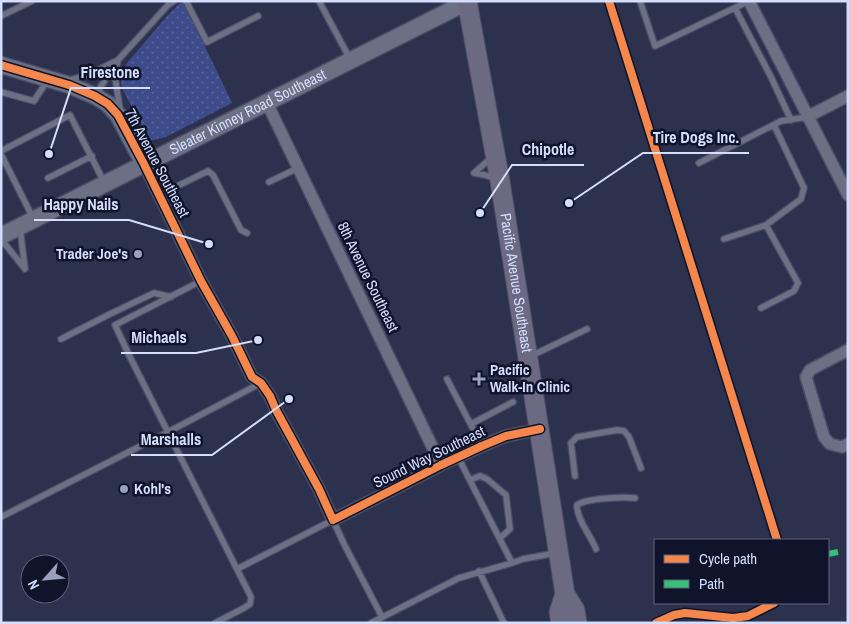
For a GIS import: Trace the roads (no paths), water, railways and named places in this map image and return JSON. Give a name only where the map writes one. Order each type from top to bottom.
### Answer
[{"type":"main road","name":"Sleater Kinney Road Southeast","points":[[1,237],[467,2]]},
{"type":"main road","name":"Pacific Avenue Southeast","points":[[467,2],[496,155],[529,357],[558,553],[566,594],[576,610],[577,623]]},
{"type":"main road","name":"7th Avenue Southeast","points":[[1,64],[95,96],[108,104],[118,114],[144,164]]},
{"type":"main road","name":"Pacific Avenue Southeast","points":[[561,623],[559,612],[566,594]]},
{"type":"street","points":[[749,1],[848,195]]},
{"type":"street","points":[[807,117],[848,96]]},
{"type":"street","name":"8th Avenue Southeast","points":[[267,103],[441,465]]},
{"type":"street","name":"7th Avenue Southeast","points":[[144,164],[201,281],[232,336],[252,377],[261,383],[270,396],[319,489],[333,520]]},
{"type":"street","points":[[848,350],[810,370],[806,378],[824,437],[830,444],[842,447],[848,444]]},
{"type":"street","name":"Sound Way Southeast","points":[[333,520],[458,456],[506,436],[540,430]]},
{"type":"lane","points":[[1,16],[32,1]]},
{"type":"lane","points":[[186,1],[207,42],[258,16]]},
{"type":"lane","points":[[319,1],[351,61]]},
{"type":"lane","points":[[640,1],[655,46],[749,1]]},
{"type":"lane","points":[[95,96],[118,60],[170,3]]},
{"type":"lane","points":[[735,8],[791,120]]},
{"type":"lane","points":[[1,92],[34,101],[54,81],[83,77],[118,60]]},
{"type":"lane","points":[[118,60],[115,77],[122,122]]},
{"type":"lane","points":[[1,237],[26,269],[27,223],[3,163],[1,153],[70,115],[105,184]]},
{"type":"lane","points":[[699,163],[781,122],[807,117]]},
{"type":"lane","points":[[724,239],[766,225],[801,199],[804,188],[774,125]]},
{"type":"lane","points":[[48,178],[92,156]]},
{"type":"lane","points":[[269,182],[298,168]]},
{"type":"lane","points":[[159,195],[208,171],[213,174],[241,230],[247,233]]},
{"type":"lane","points":[[761,308],[794,291],[798,283],[766,225]]},
{"type":"lane","points":[[201,281],[115,325],[251,597],[250,604],[214,623]]},
{"type":"lane","points":[[61,339],[154,293],[170,296]]},
{"type":"lane","points":[[529,357],[586,329]]},
{"type":"lane","points":[[447,379],[482,446]]},
{"type":"lane","points":[[1,517],[261,383]]},
{"type":"lane","points":[[471,424],[512,402]]},
{"type":"lane","points":[[575,476],[571,443],[577,437],[617,430],[624,431],[629,437],[640,468]]},
{"type":"lane","points":[[458,456],[512,563]]},
{"type":"lane","points":[[470,480],[480,476],[506,495],[510,529],[500,538]]},
{"type":"lane","points":[[596,549],[578,516],[577,505],[585,501],[622,497],[635,498]]},
{"type":"lane","points":[[237,569],[333,520],[382,618]]},
{"type":"lane","points":[[371,623],[459,578],[523,559],[558,553]]},
{"type":"lane","points":[[479,572],[504,623]]},
{"type":"place","name":"Firestone","points":[[49,154]]},
{"type":"place","name":"Tire Dogs Inc.","points":[[569,203]]},
{"type":"place","name":"Chipotle","points":[[480,213]]},
{"type":"place","name":"Happy Nails","points":[[209,244]]},
{"type":"place","name":"Trader Joe's","points":[[138,254]]},
{"type":"place","name":"Michaels","points":[[258,340]]},
{"type":"place","name":"Pacific Walk-In Clinic","points":[[479,379]]},
{"type":"place","name":"Marshalls","points":[[289,399]]},
{"type":"place","name":"Kohl's","points":[[124,489]]}]
